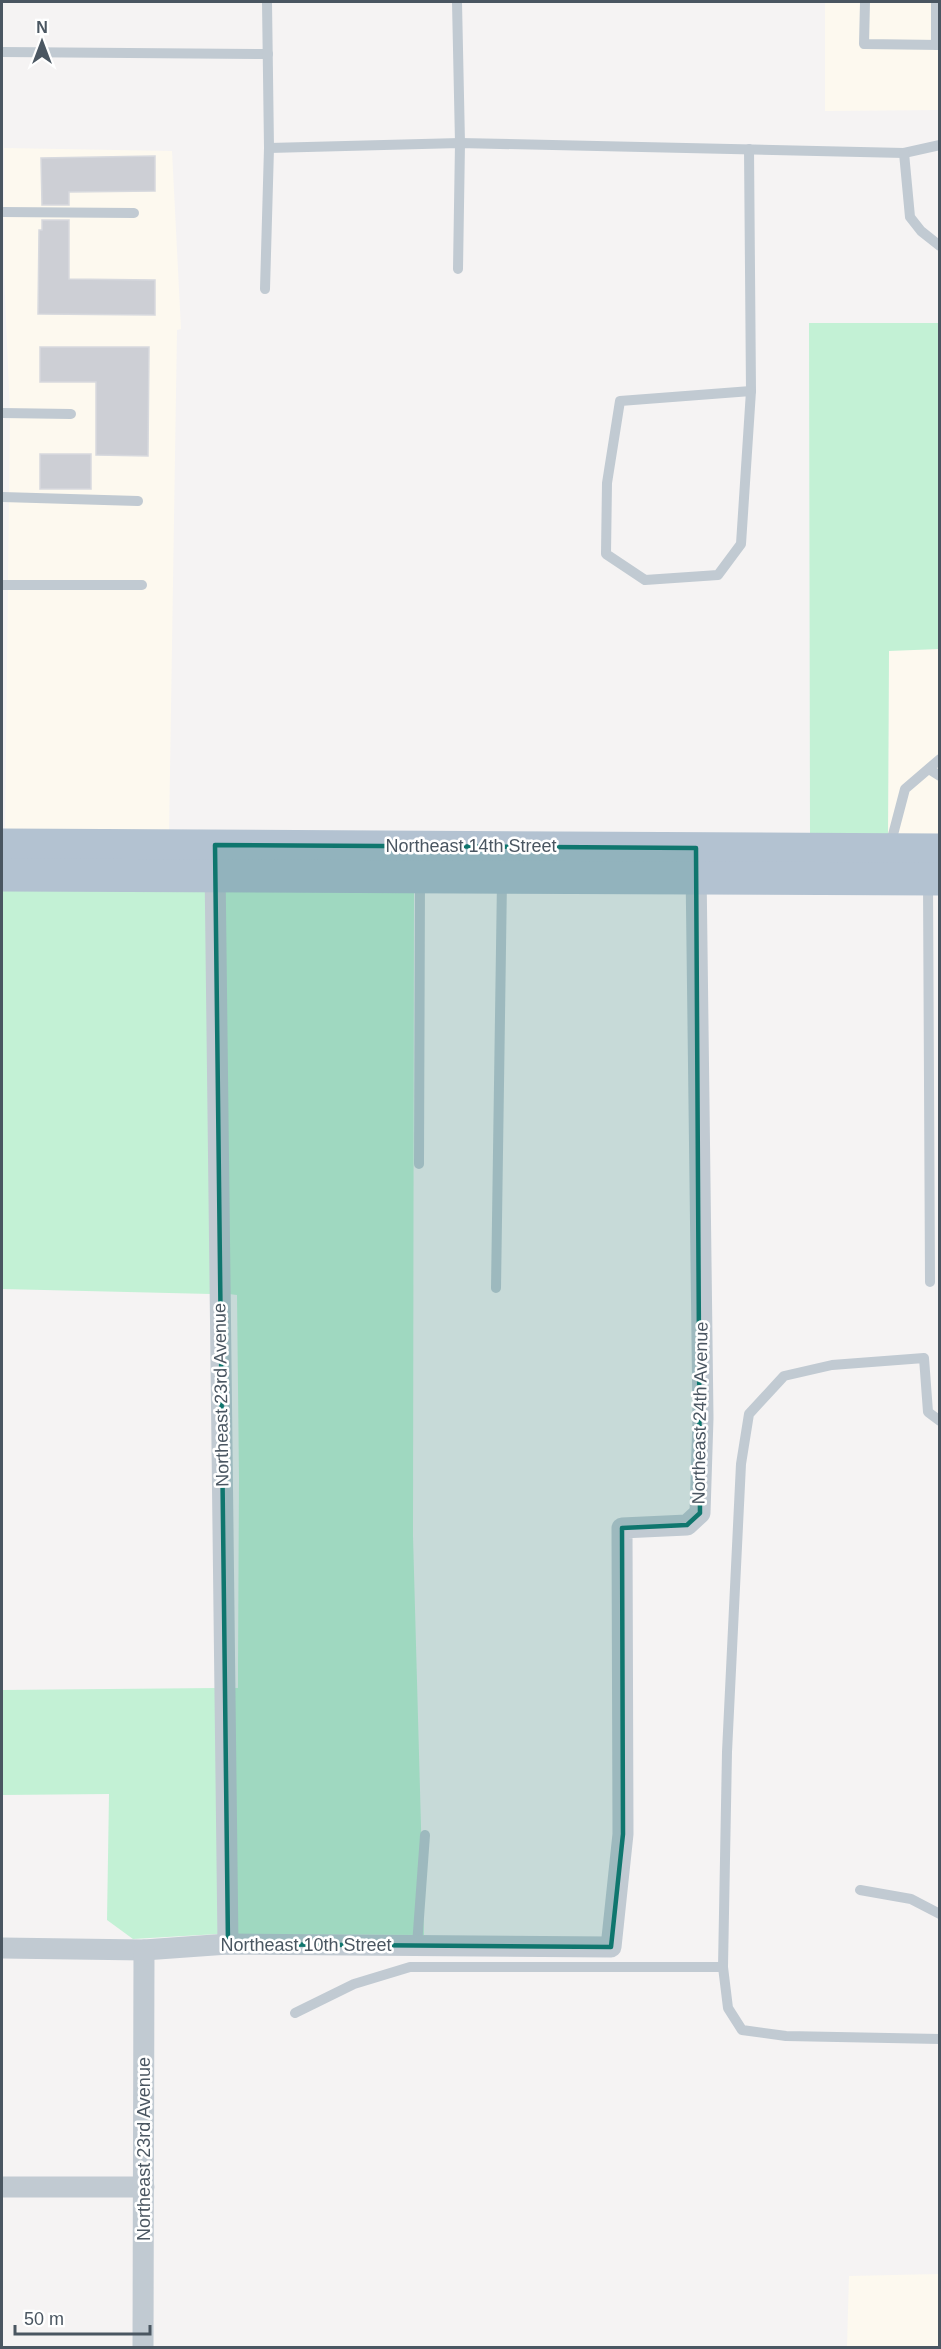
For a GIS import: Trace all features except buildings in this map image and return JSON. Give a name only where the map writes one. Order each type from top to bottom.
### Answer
[{"type":"main road","name":"Northeast 14th Street","points":[[2,845],[215,861],[932,865]]},
{"type":"main road","name":"Northeast 14th Street","points":[[696,864],[890,849],[932,865]]},
{"type":"main road","name":"Northeast 14th Street","points":[[2,875],[215,861]]},
{"type":"street","name":"Northeast 23rd Avenue","points":[[215,861],[228,1944]]},
{"type":"street","name":"Northeast 24th Avenue","points":[[611,1947],[623,1834],[622,1528],[687,1525],[700,1513],[703,1418],[696,864]]},
{"type":"street","name":"Northeast 10th Street","points":[[2,1948],[144,1950],[228,1944],[611,1947]]},
{"type":"street","name":"Northeast 23rd Avenue","points":[[143,2348],[144,1950]]},
{"type":"street","points":[[2,2187],[144,2187]]},
{"type":"lane","points":[[264,289],[269,148],[267,2]]},
{"type":"lane","points":[[457,2],[460,143],[458,269]]},
{"type":"lane","points":[[865,2],[864,44],[938,45],[936,2]]},
{"type":"lane","points":[[2,52],[268,54]]},
{"type":"lane","points":[[269,148],[460,143],[904,153],[939,145]]},
{"type":"lane","points":[[749,149],[751,391],[741,544],[718,575],[645,580],[606,554],[607,483],[620,401],[751,391]]},
{"type":"lane","points":[[904,153],[910,217],[921,231],[939,246]]},
{"type":"lane","points":[[2,212],[134,213]]},
{"type":"lane","points":[[2,413],[71,414]]},
{"type":"lane","points":[[2,497],[138,501]]},
{"type":"lane","points":[[2,585],[142,585]]},
{"type":"lane","points":[[890,849],[905,789],[939,759]]},
{"type":"lane","points":[[929,768],[939,776]]},
{"type":"lane","points":[[418,1164],[420,862]]},
{"type":"lane","points":[[496,1288],[502,862]]},
{"type":"lane","points":[[930,1282],[932,865]]},
{"type":"lane","points":[[939,1420],[928,1412],[924,1358],[832,1365],[784,1376],[749,1414],[741,1464],[727,1752],[723,1967],[728,2008],[742,2030],[786,2036],[939,2039]]},
{"type":"lane","points":[[417,1945],[425,1835]]},
{"type":"lane","points":[[860,1890],[911,1899],[939,1914]]},
{"type":"lane","points":[[295,2013],[354,1984],[410,1966],[723,1967]]},
{"type":"highlighted area","points":[[215,845],[696,848],[700,1513],[687,1525],[622,1528],[623,1834],[611,1947],[228,1944]]},
{"type":"shaded area","points":[[825,2],[939,2],[939,110],[825,111]]},
{"type":"shaded area","points":[[4,148],[172,151],[181,329],[177,330],[169,834],[5,834],[10,413],[4,274]]},
{"type":"shaded area","points":[[939,649],[939,834],[888,834],[889,650]]},
{"type":"shaded area","points":[[939,2274],[939,2347],[847,2347],[849,2276]]},
{"type":"green space","points":[[809,323],[939,323],[939,649],[889,651],[888,834],[810,834]]},
{"type":"green space","points":[[2,886],[206,887],[211,1294],[2,1289]]},
{"type":"green space","points":[[225,887],[414,888],[413,1536],[424,1935],[237,1934],[234,1688],[238,1688],[237,1295],[229,1294]]},
{"type":"green space","points":[[216,1688],[218,1934],[133,1939],[107,1920],[109,1794],[2,1795],[2,1690]]}]
